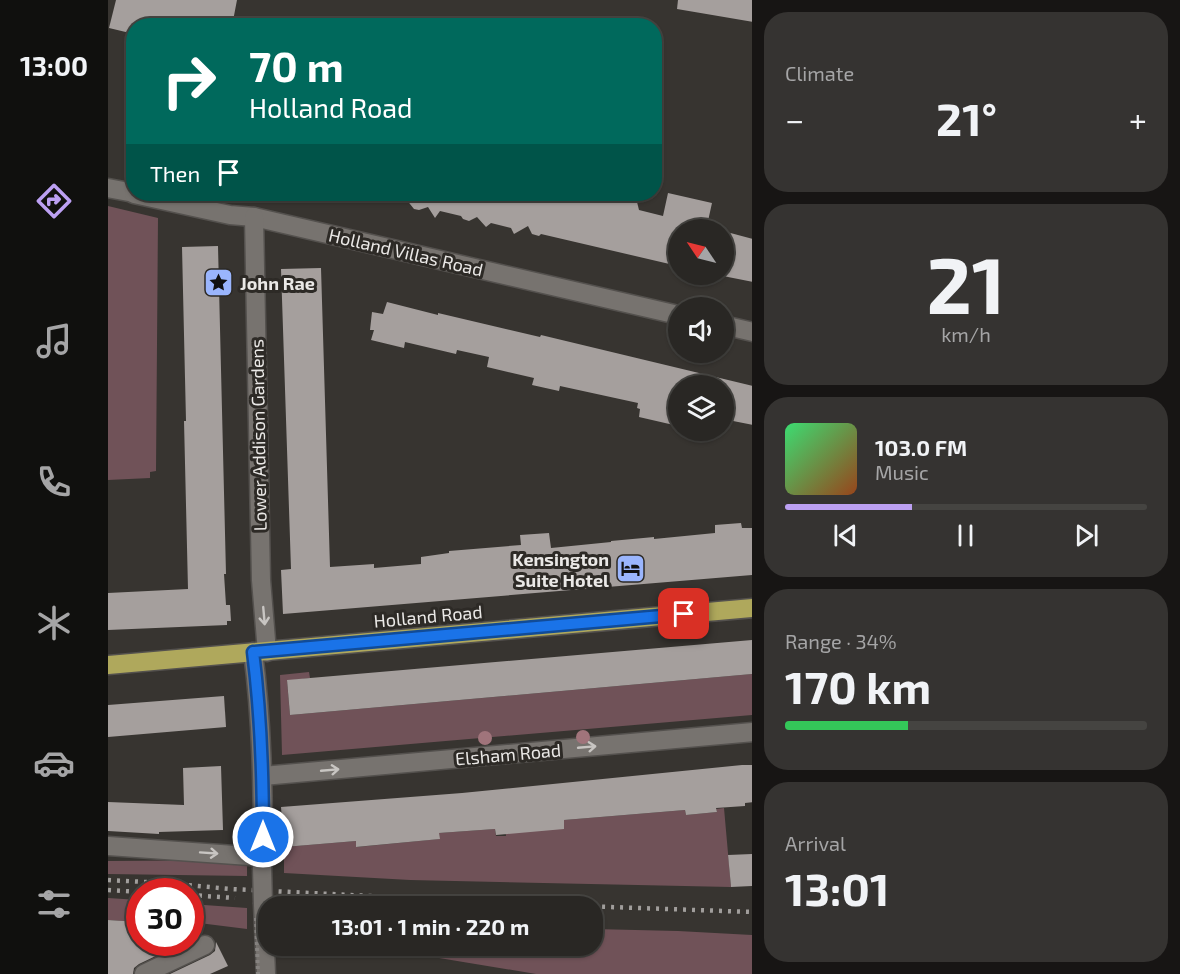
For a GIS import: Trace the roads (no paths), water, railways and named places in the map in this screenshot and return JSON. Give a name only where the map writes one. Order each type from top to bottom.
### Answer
[{"type":"highway","name":"Holland Road","points":[[108,665],[752,608]]},
{"type":"street","name":"Holland Villas Road","points":[[108,188],[126,191]]},
{"type":"street","name":"Holland Villas Road","points":[[169,201],[230,215],[254,217],[668,313]]},
{"type":"street","name":"Lower Addison Gardens","points":[[254,217],[261,580],[259,706],[263,776],[262,862],[266,974]]},
{"type":"street","points":[[734,328],[752,332]]},
{"type":"street","name":"Elsham Road","points":[[263,776],[752,732]]},
{"type":"street","points":[[108,846],[156,849],[262,862]]},
{"type":"street","points":[[144,974],[205,945]]},
{"type":"railway","points":[[108,880],[410,898],[477,898],[552,905],[752,912]]},
{"type":"railway","points":[[108,890],[126,891]]},
{"type":"railway","points":[[204,896],[235,898]]},
{"type":"place","name":"John Rae","points":[[219,283]]},
{"type":"place","name":"Kensington Suite Hotel","points":[[630,569]]}]
